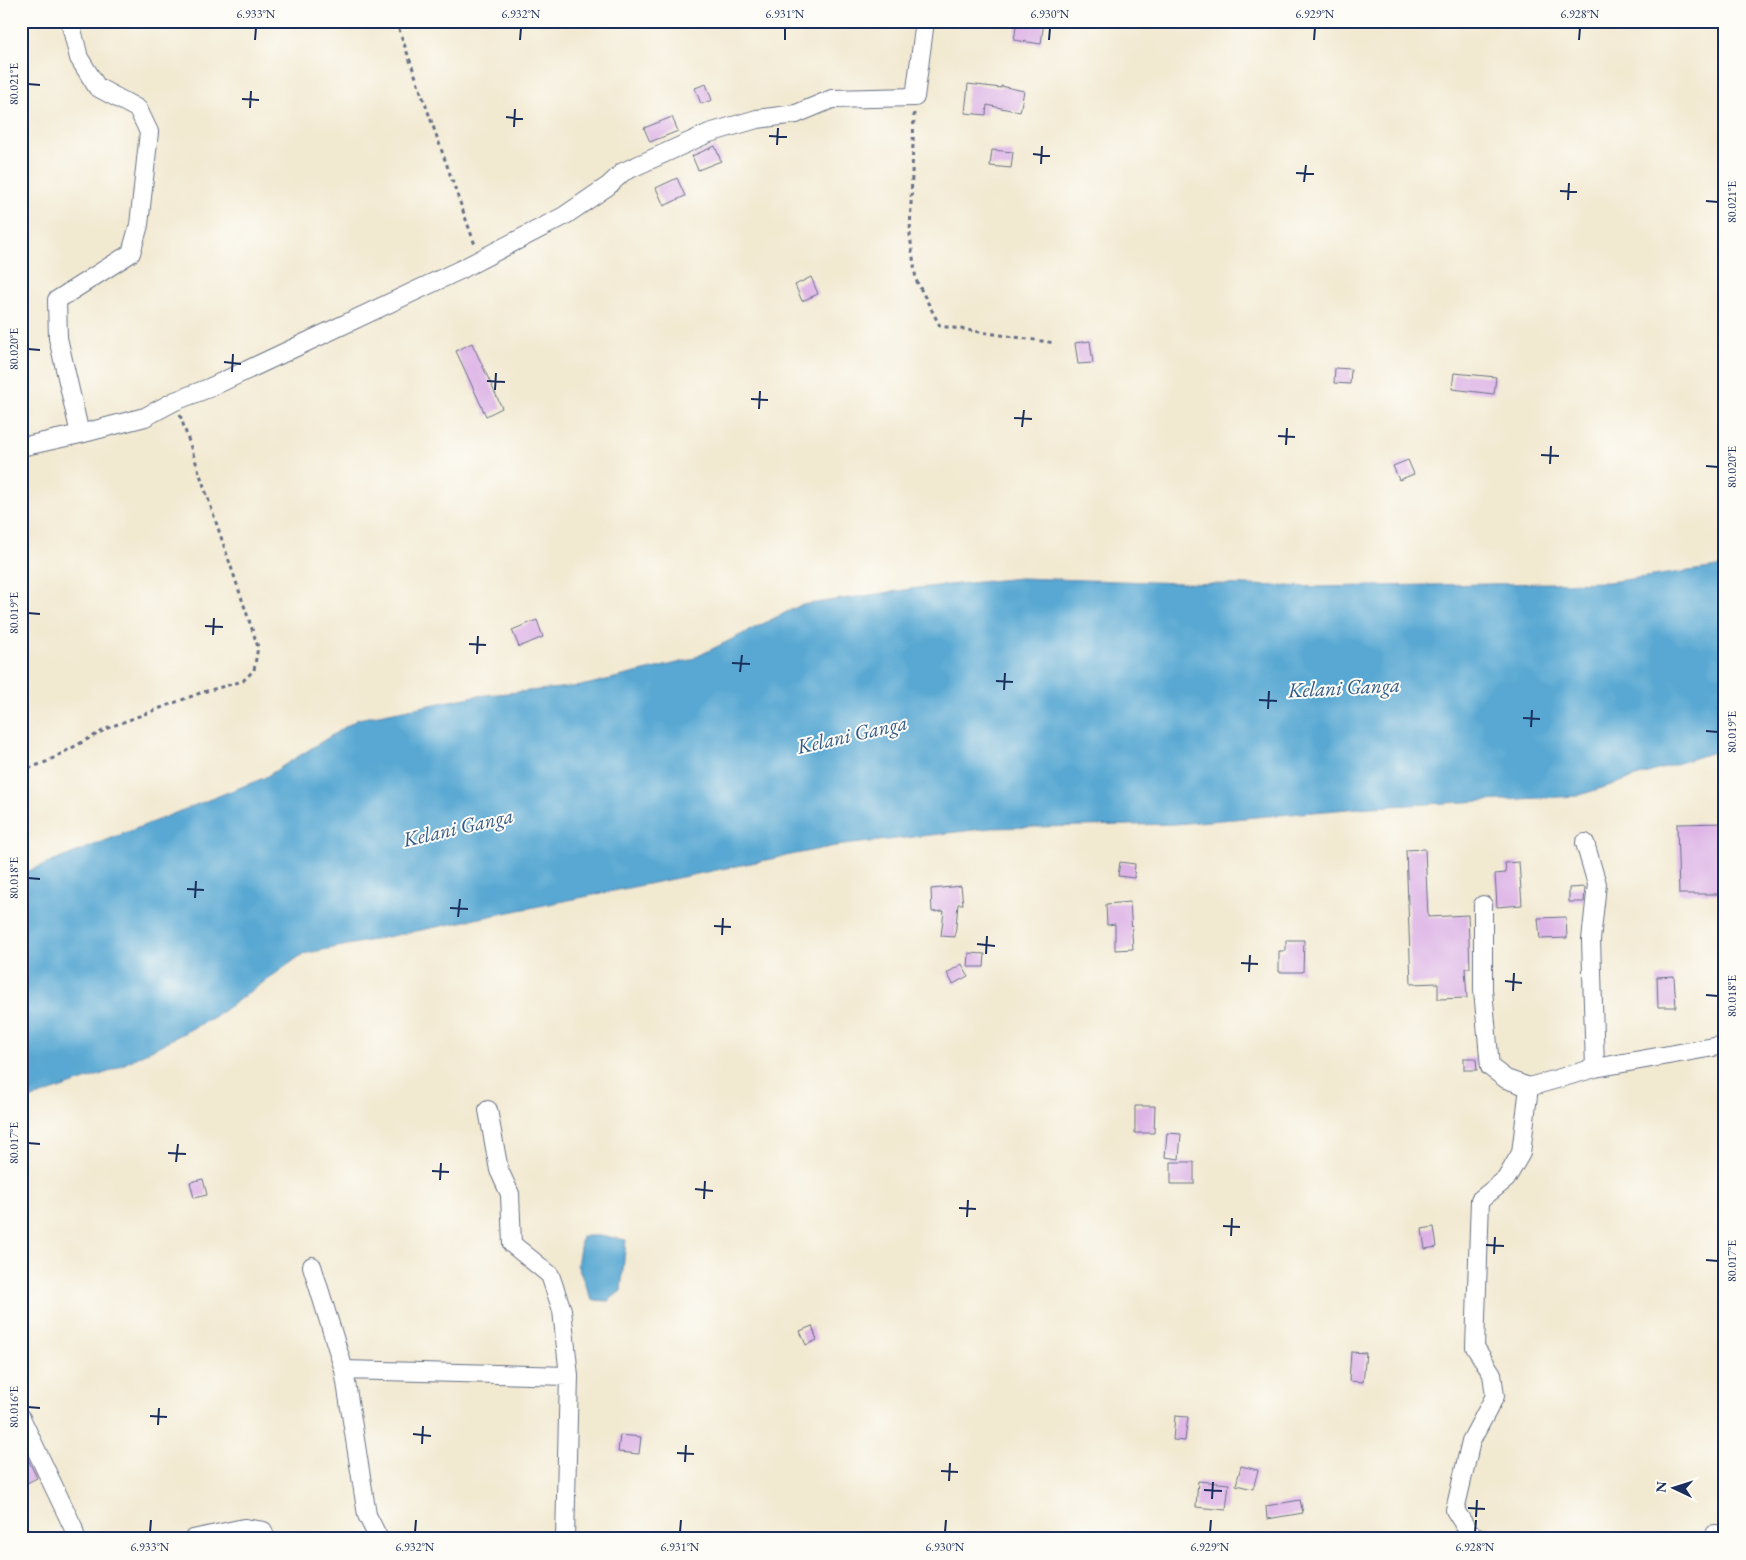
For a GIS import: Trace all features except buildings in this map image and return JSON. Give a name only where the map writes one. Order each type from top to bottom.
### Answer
[{"type":"street","points":[[70,21],[79,58],[97,87],[138,110],[149,132],[139,226],[130,253],[56,300],[58,338],[80,434]]},
{"type":"street","points":[[21,446],[80,434],[144,417],[174,400],[209,388],[462,269],[564,216],[608,186],[623,172],[709,133],[757,119],[796,114],[832,99],[915,97],[925,21]]},
{"type":"street","points":[[1585,843],[1598,884],[1591,940],[1595,1068]]},
{"type":"street","points":[[1483,905],[1483,990],[1490,1067],[1506,1079],[1529,1086],[1595,1068],[1725,1045]]},
{"type":"street","points":[[1483,1539],[1470,1534],[1455,1510],[1471,1441],[1496,1396],[1492,1374],[1475,1347],[1480,1200],[1506,1179],[1521,1154],[1529,1086]]},
{"type":"street","points":[[488,1110],[499,1170],[510,1194],[512,1244],[550,1275],[562,1310],[569,1376],[565,1539]]},
{"type":"street","points":[[312,1266],[344,1370],[367,1515],[379,1539]]},
{"type":"street","points":[[344,1370],[569,1376]]},
{"type":"street","points":[[21,1418],[73,1527],[76,1539]]},
{"type":"street","points":[[193,1539],[244,1528],[263,1530],[266,1539]]},
{"type":"path","points":[[396,21],[476,246]]},
{"type":"path","points":[[915,97],[910,236],[916,280],[940,326],[1055,343]]},
{"type":"path","points":[[21,771],[46,762],[110,727],[203,692],[243,681],[254,670],[258,647],[174,400]]},
{"type":"water","name":"Kelani Ganga","points":[[1725,566],[1725,750],[1707,754],[1577,796],[1371,807],[1175,824],[991,828],[835,846],[303,954],[216,1016],[111,1071],[21,1102],[21,874],[264,778],[358,719],[476,696],[581,686],[690,660],[801,605],[918,588],[1020,578],[1313,587],[1609,582]]},
{"type":"water","points":[[582,1236],[605,1236],[626,1240],[621,1291],[608,1301],[592,1300],[577,1265]]}]
